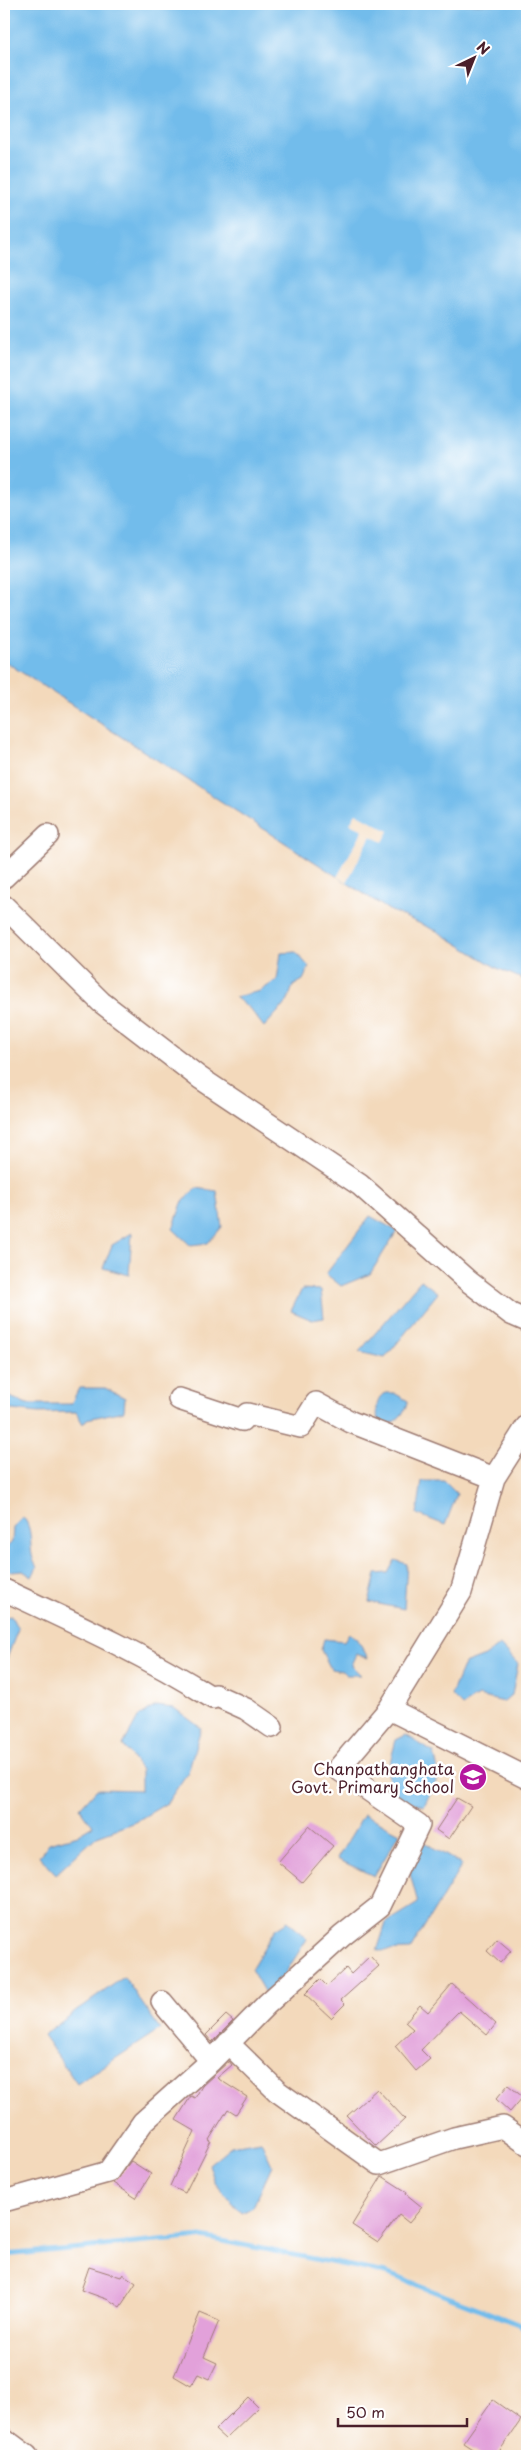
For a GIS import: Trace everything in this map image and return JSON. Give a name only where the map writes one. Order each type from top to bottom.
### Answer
[{"type":"street","points":[[4,877],[48,834]]},
{"type":"street","points":[[4,906],[101,1002],[200,1078],[360,1184],[468,1281],[511,1314],[527,1321]]},
{"type":"street","points":[[179,1399],[242,1420],[248,1414],[301,1427],[316,1403],[351,1422],[494,1478]]},
{"type":"street","points":[[4,2201],[108,2172],[142,2122],[211,2060],[342,1936],[380,1906],[419,1825],[338,1769],[389,1709],[461,1592],[494,1478],[527,1426]]},
{"type":"street","points":[[4,1590],[162,1665],[214,1698],[215,1695],[226,1699],[246,1709],[272,1727]]},
{"type":"street","points":[[389,1709],[527,1778]]},
{"type":"street","points":[[162,2002],[211,2060]]},
{"type":"street","points":[[228,2043],[278,2091],[379,2164],[454,2138],[504,2127],[527,2144]]},
{"type":"street","points":[[4,2439],[27,2456]]},
{"type":"water","points":[[4,4],[527,4],[527,981],[497,968],[437,931],[389,910],[4,661]]},
{"type":"water","points":[[296,952],[309,967],[303,980],[293,986],[287,1002],[264,1027],[250,1009],[235,997],[260,991],[277,980],[281,953]]},
{"type":"water","points":[[196,1188],[217,1191],[222,1227],[208,1243],[190,1245],[173,1229],[182,1203]]},
{"type":"water","points":[[370,1216],[397,1231],[370,1274],[341,1286],[326,1274]]},
{"type":"water","points":[[132,1233],[129,1275],[103,1268],[112,1245]]},
{"type":"water","points":[[421,1280],[438,1293],[385,1358],[359,1352]]},
{"type":"water","points":[[302,1289],[321,1290],[324,1318],[312,1320],[291,1311]]},
{"type":"water","points":[[79,1388],[105,1388],[125,1398],[124,1411],[87,1419],[83,1424],[76,1412],[38,1413],[4,1409],[5,1395],[27,1404],[71,1404]]},
{"type":"water","points":[[386,1393],[394,1393],[408,1401],[406,1409],[400,1416],[393,1423],[385,1427],[378,1423],[377,1410],[378,1401]]},
{"type":"water","points":[[422,1481],[444,1481],[457,1494],[445,1525],[417,1514]]},
{"type":"water","points":[[23,1517],[29,1529],[32,1555],[37,1567],[32,1577],[23,1571],[11,1572],[4,1568],[4,1550],[12,1542],[13,1528]]},
{"type":"water","points":[[395,1560],[407,1564],[404,1609],[369,1602],[376,1574],[388,1573]]},
{"type":"water","points":[[11,1616],[18,1629],[4,1666],[4,1617]]},
{"type":"water","points":[[349,1633],[357,1638],[368,1658],[356,1654],[351,1665],[361,1675],[346,1675],[342,1671],[331,1669],[321,1650],[324,1639],[344,1641]]},
{"type":"water","points":[[500,1645],[518,1664],[512,1695],[504,1702],[478,1696],[462,1706],[451,1695],[464,1664],[485,1656]]},
{"type":"water","points":[[156,1706],[174,1708],[201,1728],[188,1772],[167,1803],[135,1822],[97,1836],[56,1874],[39,1856],[49,1843],[78,1835],[93,1826],[80,1808],[97,1789],[141,1790],[141,1770],[123,1745],[139,1716]]},
{"type":"water","points":[[406,1735],[434,1753],[439,1775],[424,1806],[390,1796],[388,1770],[396,1740]]},
{"type":"water","points":[[364,1814],[400,1833],[374,1876],[337,1859]]},
{"type":"water","points":[[424,1842],[462,1865],[410,1950],[377,1951],[386,1923],[418,1903],[409,1870]]},
{"type":"water","points":[[288,1921],[307,1939],[279,1983],[265,1993],[251,1969],[275,1929]]},
{"type":"water","points":[[124,1977],[160,2029],[77,2084],[43,2035]]},
{"type":"water","points":[[261,2141],[272,2165],[253,2207],[242,2213],[215,2183],[209,2164],[231,2146]]},
{"type":"pier","points":[[356,813],[389,831],[383,842],[371,836],[347,882],[337,877],[363,830],[350,823]]},
{"type":"building","points":[[457,1798],[471,1806],[449,1839],[436,1830]]},
{"type":"building","points":[[309,1826],[333,1846],[302,1882],[278,1862]]},
{"type":"building","points":[[497,1939],[511,1951],[500,1963],[487,1951]]},
{"type":"building","points":[[370,1956],[379,1966],[341,2000],[345,2004],[331,2018],[305,1994],[320,1979],[327,1986],[346,1968],[351,1974]]},
{"type":"building","points":[[452,1984],[496,2024],[487,2035],[459,2011],[421,2050],[430,2059],[416,2071],[395,2046],[413,2029],[405,2022],[420,2005],[428,2012]]},
{"type":"building","points":[[226,2015],[233,2021],[212,2042],[206,2035]]},
{"type":"building","points":[[229,2061],[232,2065],[217,2078],[247,2097],[236,2114],[228,2109],[209,2140],[211,2141],[185,2193],[170,2186],[195,2131],[176,2120],[191,2096],[195,2098],[202,2086]]},
{"type":"building","points":[[508,2085],[523,2097],[510,2112],[496,2099]]},
{"type":"building","points":[[377,2089],[405,2119],[376,2146],[347,2116]]},
{"type":"building","points":[[131,2161],[151,2174],[136,2198],[113,2183]]},
{"type":"building","points":[[382,2176],[407,2192],[406,2194],[422,2207],[409,2223],[399,2215],[378,2242],[352,2225]]},
{"type":"building","points":[[89,2267],[121,2277],[123,2274],[136,2283],[120,2307],[109,2300],[81,2290]]},
{"type":"building","points":[[200,2313],[219,2321],[204,2357],[217,2363],[209,2379],[198,2374],[191,2386],[174,2376]]},
{"type":"building","points":[[248,2397],[258,2407],[225,2439],[215,2430]]},
{"type":"building","points":[[493,2400],[521,2420],[496,2456],[483,2456],[463,2443]]},
{"type":"waterway","points":[[4,2255],[202,2237],[386,2273],[518,2324],[527,2331]]},
{"type":"place","name":"Chanpathanghata Govt. Primary School","points":[[473,1777]]}]
